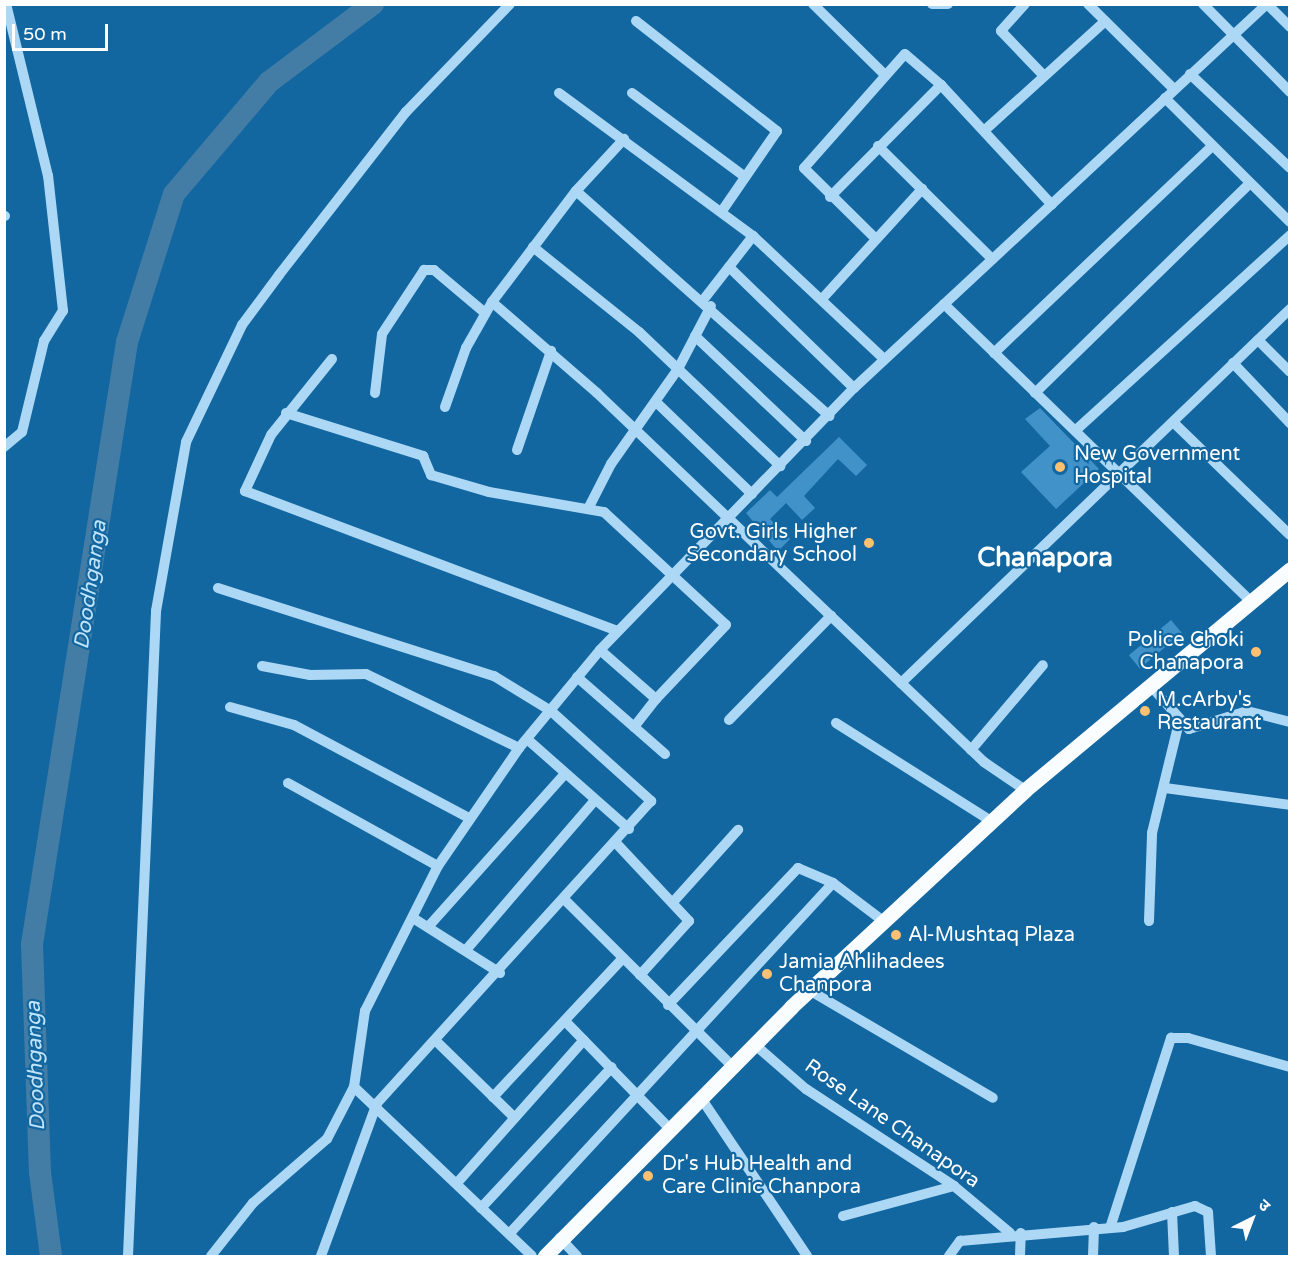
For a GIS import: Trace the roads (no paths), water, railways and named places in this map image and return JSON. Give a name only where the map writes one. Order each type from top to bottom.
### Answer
[{"type":"main road","points":[[545,1257],[560,1238],[671,1130],[809,990],[991,821],[1290,569]]},
{"type":"street","points":[[4,447],[22,432],[44,341],[63,311],[48,176],[6,4]]},
{"type":"street","points":[[128,1257],[156,611],[186,442],[242,325],[406,112],[510,4]]},
{"type":"street","points":[[813,4],[883,73]]},
{"type":"street","points":[[932,4],[948,4]]},
{"type":"street","points":[[1025,4],[1000,31],[1044,76]]},
{"type":"street","points":[[1088,4],[1174,89]]},
{"type":"street","points":[[1203,4],[1290,92]]},
{"type":"street","points":[[211,1257],[253,1203],[327,1139],[354,1087],[358,1030],[438,866],[519,748],[600,650],[673,572],[806,441],[884,358],[1052,205],[1232,35],[1267,4],[1290,27]]},
{"type":"street","points":[[636,21],[773,123],[776,135],[722,211]]},
{"type":"street","points":[[985,130],[1105,21]]},
{"type":"street","points":[[876,239],[808,176],[806,161],[899,56],[910,55],[941,85],[1052,205]]},
{"type":"street","points":[[1190,74],[1290,168]]},
{"type":"street","points":[[830,198],[878,146],[941,85]]},
{"type":"street","points":[[559,93],[753,236],[884,358]]},
{"type":"street","points":[[632,93],[745,177]]},
{"type":"street","points":[[1165,98],[1249,184],[1290,222]]},
{"type":"street","points":[[446,407],[485,313],[492,302],[576,191],[624,139]]},
{"type":"street","points":[[878,146],[992,259]]},
{"type":"street","points":[[994,353],[1212,146]]},
{"type":"street","points":[[1035,393],[1249,184]]},
{"type":"street","points":[[822,299],[922,189]]},
{"type":"street","points":[[576,191],[707,302],[829,416]]},
{"type":"street","points":[[1076,430],[1290,235]]},
{"type":"street","points":[[589,507],[634,429],[678,369],[695,336],[707,302],[729,267],[753,236]]},
{"type":"street","points":[[533,247],[678,369],[780,466]]},
{"type":"street","points":[[729,267],[854,388]]},
{"type":"street","points":[[375,393],[382,334],[424,270],[434,270],[485,313]]},
{"type":"street","points":[[492,302],[551,351],[971,750],[1025,790]]},
{"type":"street","points":[[944,304],[1251,602]]},
{"type":"street","points":[[901,683],[1174,423],[1233,363],[1288,314]]},
{"type":"street","points":[[695,336],[806,441]]},
{"type":"street","points":[[1258,340],[1290,372]]},
{"type":"street","points":[[518,450],[551,351]]},
{"type":"street","points":[[332,358],[286,413],[251,470],[244,488],[249,495],[617,631]]},
{"type":"street","points":[[1233,363],[1290,423]]},
{"type":"street","points":[[656,402],[752,494]]},
{"type":"street","points":[[286,413],[423,456],[431,475],[500,494],[589,507],[621,523],[726,625],[656,699],[634,727]]},
{"type":"street","points":[[1174,423],[1290,535]]},
{"type":"street","points":[[218,588],[477,670],[551,711],[650,797],[649,806],[566,901],[377,1103],[321,1257]]},
{"type":"street","points":[[729,720],[831,616]]},
{"type":"street","points":[[600,650],[656,699]]},
{"type":"street","points":[[971,750],[1043,665]]},
{"type":"street","points":[[262,666],[310,675],[366,674],[519,748]]},
{"type":"street","points":[[578,677],[664,754]]},
{"type":"street","points":[[1150,685],[1179,722],[1195,728],[1258,711],[1290,722]]},
{"type":"street","points":[[230,707],[294,725],[469,818]]},
{"type":"street","points":[[1149,921],[1152,832],[1165,788],[1179,722]]},
{"type":"street","points":[[836,723],[991,821]]},
{"type":"street","points":[[527,739],[629,829]]},
{"type":"street","points":[[428,927],[565,774]]},
{"type":"street","points":[[288,783],[438,866]]},
{"type":"street","points":[[1165,788],[1290,805]]},
{"type":"street","points":[[466,950],[595,800]]},
{"type":"street","points":[[674,901],[738,830]]},
{"type":"street","points":[[616,843],[687,914],[687,926],[640,975]]},
{"type":"street","points":[[668,1005],[790,871],[804,867],[832,883],[884,921]]},
{"type":"street","points":[[510,1233],[640,1095],[832,883]]},
{"type":"street","points":[[566,901],[668,1005],[732,1066]]},
{"type":"street","points":[[413,918],[500,973]]},
{"type":"street","points":[[493,1097],[623,958]]},
{"type":"street","points":[[809,990],[993,1098]]},
{"type":"street","points":[[565,1021],[640,1095],[671,1130]]},
{"type":"street","points":[[1110,1228],[1171,1038],[1188,1038],[1290,1067]]},
{"type":"street","points":[[457,1183],[584,1040]]},
{"type":"street","points":[[436,1041],[515,1118]]},
{"type":"street","name":"Rose Lane Chanapora","points":[[754,1044],[856,1125],[954,1186],[1015,1233]]},
{"type":"street","points":[[481,1208],[612,1068]]},
{"type":"street","points":[[354,1087],[377,1103],[532,1257]]},
{"type":"street","points":[[701,1098],[807,1257]]},
{"type":"street","points":[[843,1216],[954,1186]]},
{"type":"street","points":[[949,1257],[960,1241],[1015,1233],[1094,1227],[1110,1228],[1195,1206],[1206,1209],[1211,1257]]},
{"type":"street","points":[[1172,1212],[1174,1257]]},
{"type":"street","points":[[1092,1257],[1094,1227]]},
{"type":"street","points":[[1015,1233],[1020,1257]]},
{"type":"street","points":[[560,1238],[577,1257]]},
{"type":"waterway","name":"Doodhganga","points":[[51,1256],[40,1173],[32,944],[127,342],[174,194],[269,82],[373,4]]},
{"type":"place","name":"New Government Hospital","points":[[1060,467]]},
{"type":"place","name":"Govt. Girls Higher Secondary School","points":[[869,543]]},
{"type":"place","name":"Police Choki Chanapora","points":[[1256,652]]},
{"type":"place","name":"M.cArby's Restaurant","points":[[1145,711]]},
{"type":"place","name":"Al-Mushtaq Plaza","points":[[896,935]]},
{"type":"place","name":"Jamia Ahlihadees Chanpora","points":[[767,974]]},
{"type":"place","name":"Dr's Hub Health and Care Clinic Chanpora","points":[[648,1176]]},
{"type":"district","name":"Chanapora","points":[[1045,558]]}]
